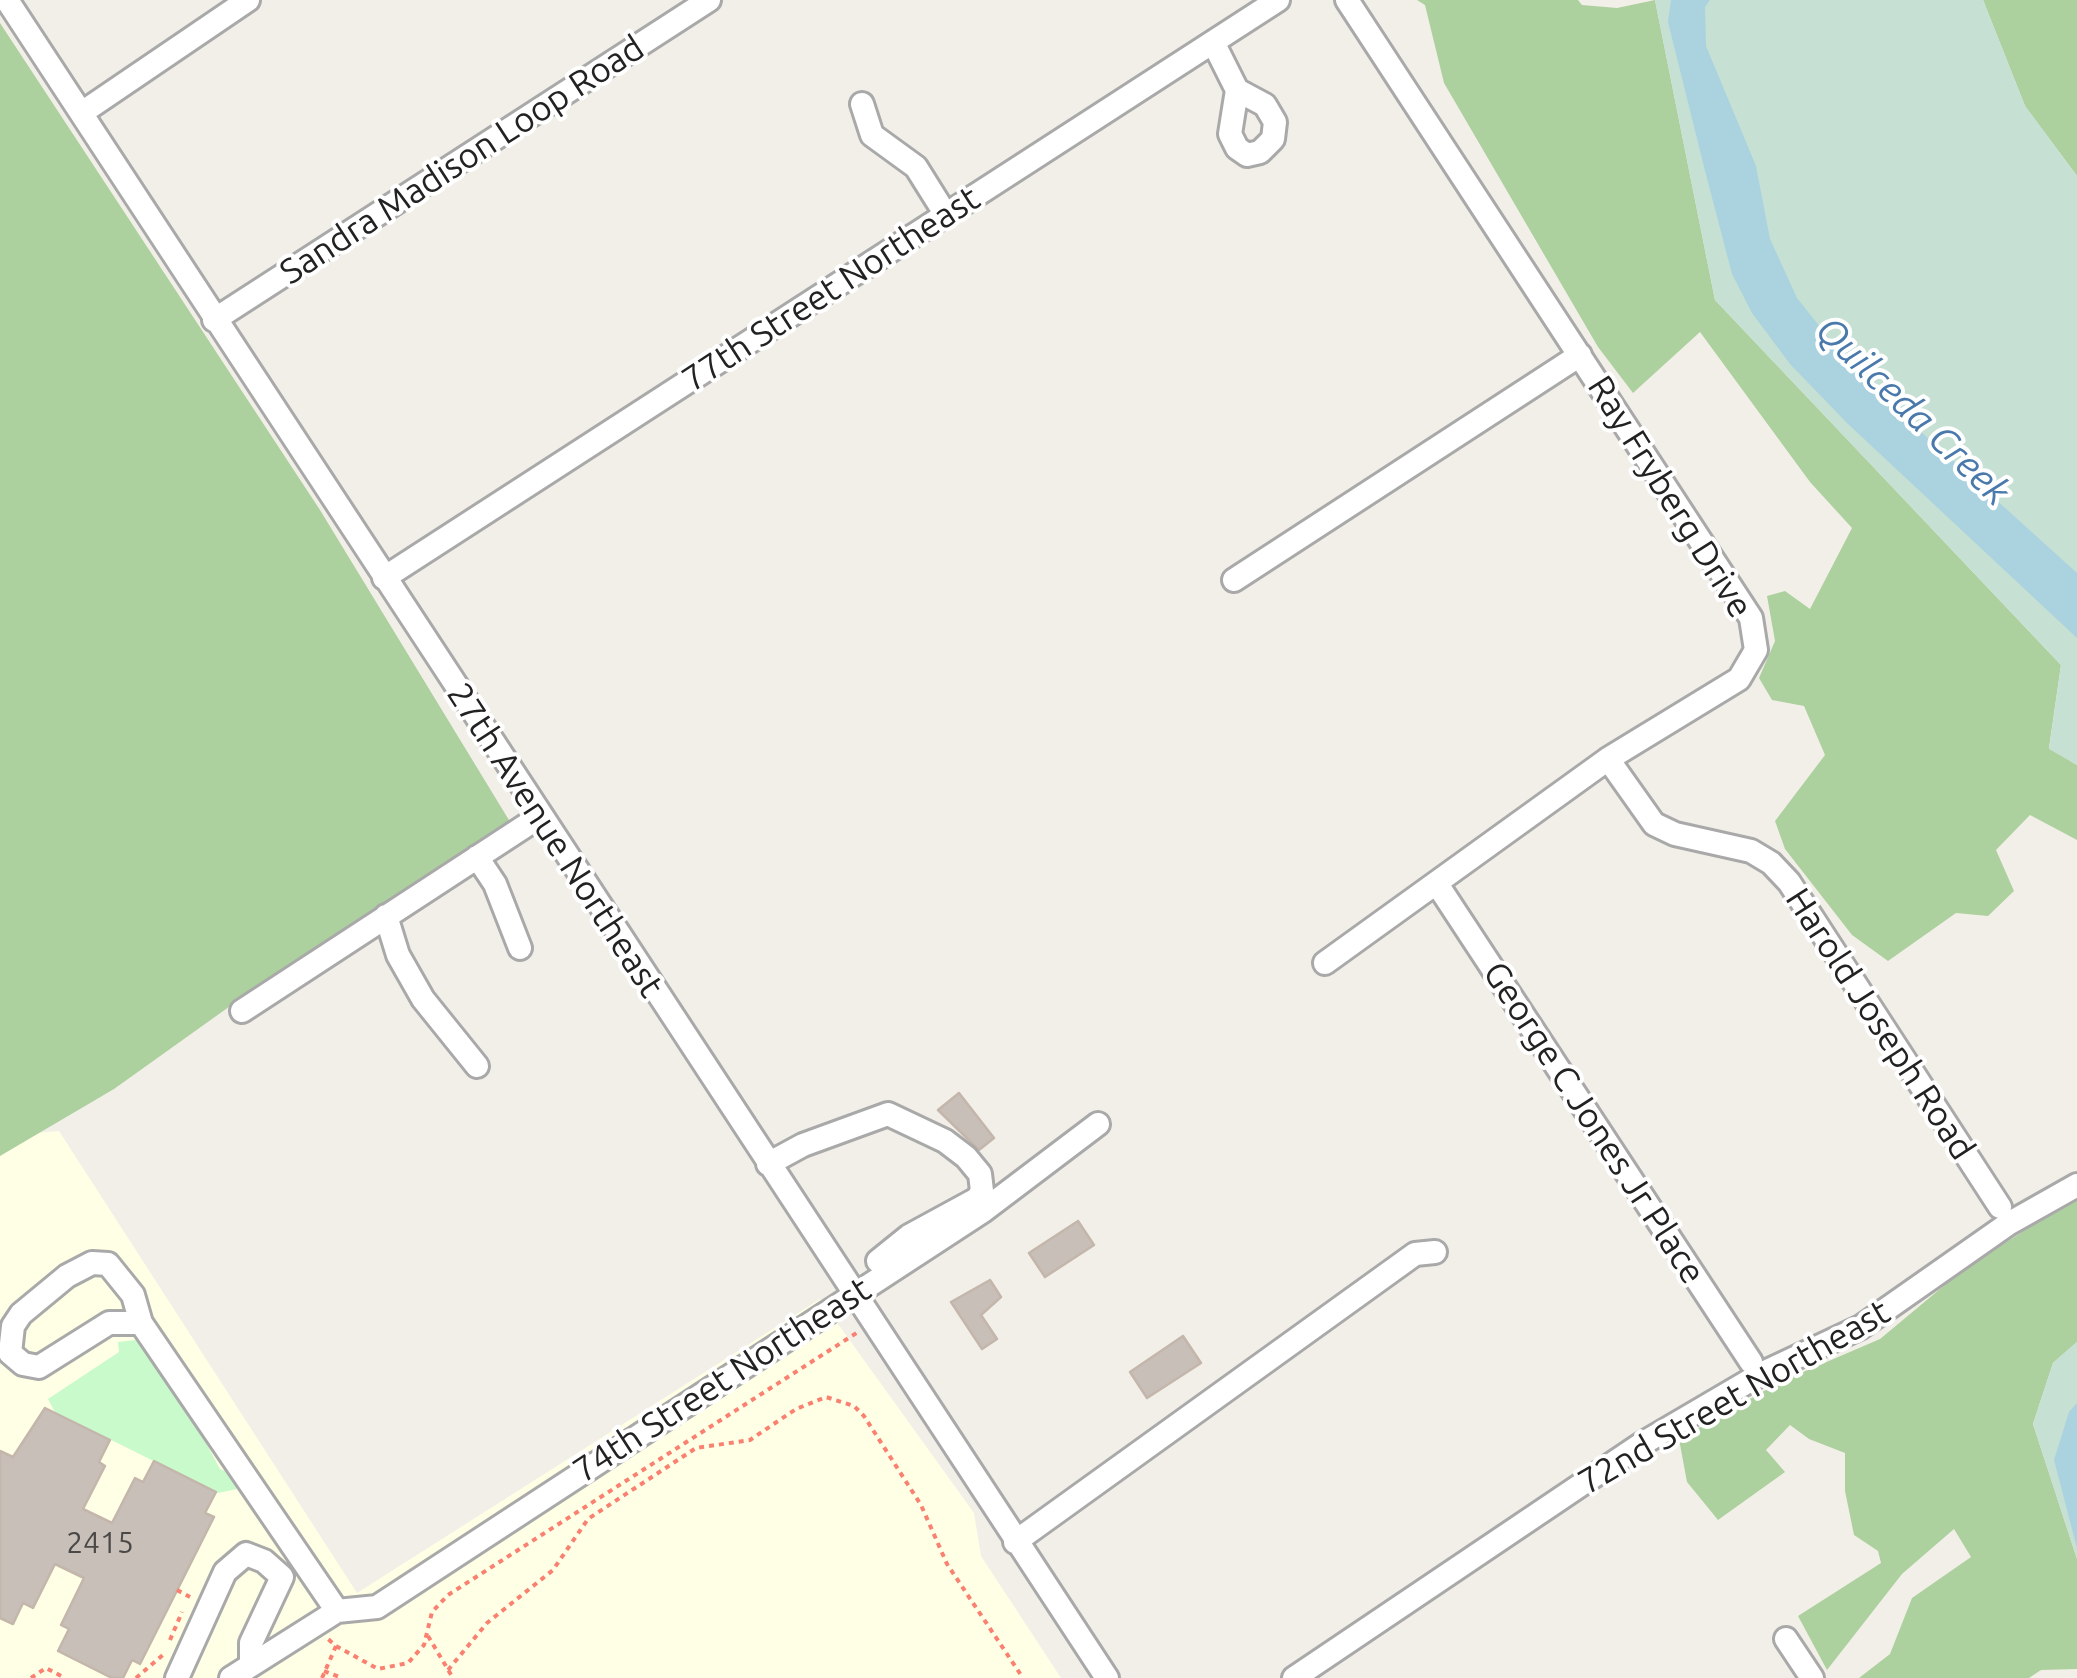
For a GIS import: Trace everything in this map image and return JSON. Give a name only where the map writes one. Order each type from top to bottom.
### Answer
[{"type":"street","name":"27th Avenue Northeast","points":[[7,0],[1107,1678]]},
{"type":"street","points":[[83,112],[248,0]]},
{"type":"street","name":"Sandra Madison Loop Road","points":[[214,320],[709,0]]},
{"type":"street","name":"77th Street Northeast","points":[[384,578],[1278,0]]},
{"type":"street","name":"Ray Fryberg Drive","points":[[1325,963],[1608,759],[1739,679],[1756,650],[1751,618],[1347,0]]},
{"type":"street","points":[[1213,42],[1237,90]]},
{"type":"street","points":[[862,104],[872,135],[916,167],[946,215]]},
{"type":"street","points":[[1234,580],[1580,354]]},
{"type":"street","name":"Harold Joseph Road","points":[[1608,759],[1639,808],[1654,824],[1674,834],[1751,851],[1771,863],[1788,882],[2000,1207]]},
{"type":"street","points":[[242,1011],[539,816]]},
{"type":"street","points":[[477,857],[495,884],[520,948]]},
{"type":"street","name":"George C Jones Jr Place","points":[[1437,884],[1751,1362]]},
{"type":"street","points":[[386,916],[398,956],[423,998],[478,1066]]},
{"type":"street","points":[[768,1164],[803,1145],[888,1114],[945,1142],[980,1174],[982,1191],[977,1199],[910,1236],[849,1287]]},
{"type":"street","name":"74th Street Northeast","points":[[337,1611],[382,1617],[828,1315],[849,1287],[983,1211],[1098,1124]]},
{"type":"street","name":"72nd Street Northeast","points":[[1294,1678],[1640,1445],[1761,1374],[1862,1327],[2008,1224],[2077,1185]]},
{"type":"street","points":[[1015,1542],[1416,1254],[1435,1252]]},
{"type":"street","points":[[140,1322],[109,1322],[39,1367],[22,1364],[10,1352],[13,1326],[21,1314],[92,1263],[108,1264],[122,1278],[132,1294],[140,1322],[337,1611],[241,1672]]},
{"type":"street","points":[[177,1678],[236,1558],[246,1554],[264,1561],[282,1577]]},
{"type":"street","points":[[282,1577],[308,1572]]},
{"type":"street","points":[[241,1672],[282,1577]]},
{"type":"street","points":[[1786,1639],[1812,1678]]},
{"type":"path","points":[[322,1631],[336,1646],[368,1665],[389,1670],[408,1663],[428,1636],[432,1612],[448,1594],[872,1322]]},
{"type":"path","points":[[448,1670],[488,1623],[553,1570],[588,1519],[696,1448],[750,1440],[796,1410],[826,1397],[854,1406],[864,1416],[920,1505],[948,1564],[1023,1678]]},
{"type":"path","points":[[136,1678],[164,1655],[189,1599]]},
{"type":"path","points":[[428,1636],[454,1678]]},
{"type":"path","points":[[322,1678],[336,1646]]},
{"type":"path","points":[[31,1678],[46,1668],[65,1678]]},
{"type":"path","points":[[324,1671],[342,1678]]},
{"type":"shaded area","points":[[1655,0],[1983,0],[2025,106],[2077,176],[2077,765],[2049,749],[2061,665],[1715,300]]},
{"type":"shaded area","points":[[59,1131],[357,1593],[820,1299],[974,1513],[981,1556],[1061,1678],[0,1678],[0,1156],[35,1133]]},
{"type":"shaded area","points":[[2077,1342],[2077,1559],[2033,1424],[2053,1363]]},
{"type":"green space","points":[[1417,0],[1578,0],[1582,5],[1617,8],[1655,0],[1715,300],[2061,665],[2049,748],[2077,765],[2077,840],[2030,815],[1996,850],[2014,891],[1988,916],[1956,913],[1888,961],[1852,935],[1785,849],[1775,821],[1825,755],[1804,706],[1772,700],[1759,678],[1775,641],[1767,596],[1785,591],[1810,609],[1852,528],[1810,482],[1700,332],[1633,393],[1598,347],[1444,83],[1425,5]]},
{"type":"green space","points":[[1983,0],[2077,0],[2077,176],[2025,106]]},
{"type":"green space","points":[[0,23],[320,510],[512,825],[247,994],[114,1089],[0,1156]]},
{"type":"green space","points":[[2077,1197],[2077,1342],[2053,1363],[2033,1424],[2077,1559],[2077,1669],[2041,1670],[2029,1678],[1859,1678],[1890,1654],[1912,1598],[1971,1557],[1954,1529],[1902,1574],[1827,1670],[1798,1616],[1881,1563],[1878,1551],[1854,1535],[1845,1491],[1845,1453],[1809,1439],[1790,1425],[1766,1450],[1785,1472],[1718,1520],[1687,1482],[1679,1439],[1780,1382],[1880,1339],[1964,1269]]},
{"type":"green space","points":[[136,1340],[237,1489],[218,1493],[55,1412],[48,1399],[119,1352],[118,1342]]},
{"type":"water","name":"Quilceda Creek","points":[[1671,0],[1710,0],[1705,7],[1706,46],[1756,166],[1770,239],[1797,298],[1848,362],[2077,573],[2077,638],[1847,423],[1790,364],[1752,313],[1732,274],[1704,167],[1668,22]]},
{"type":"water","points":[[2077,1403],[2077,1548],[2054,1460],[2069,1412]]},
{"type":"building","points":[[959,1093],[994,1138],[979,1150],[938,1110]]},
{"type":"building","points":[[1078,1221],[1094,1245],[1045,1277],[1029,1253]]},
{"type":"building","points":[[990,1280],[1001,1297],[981,1315],[997,1339],[982,1349],[951,1302]]},
{"type":"building","points":[[1183,1336],[1201,1363],[1147,1398],[1130,1372]]},
{"type":"building","points":[[45,1408],[110,1440],[99,1462],[105,1466],[83,1509],[112,1523],[135,1478],[143,1482],[154,1461],[216,1492],[205,1513],[214,1517],[140,1664],[132,1660],[123,1678],[112,1678],[58,1651],[69,1629],[61,1625],[84,1578],[55,1564],[33,1608],[23,1603],[13,1624],[0,1618],[0,1451],[13,1457]]}]
